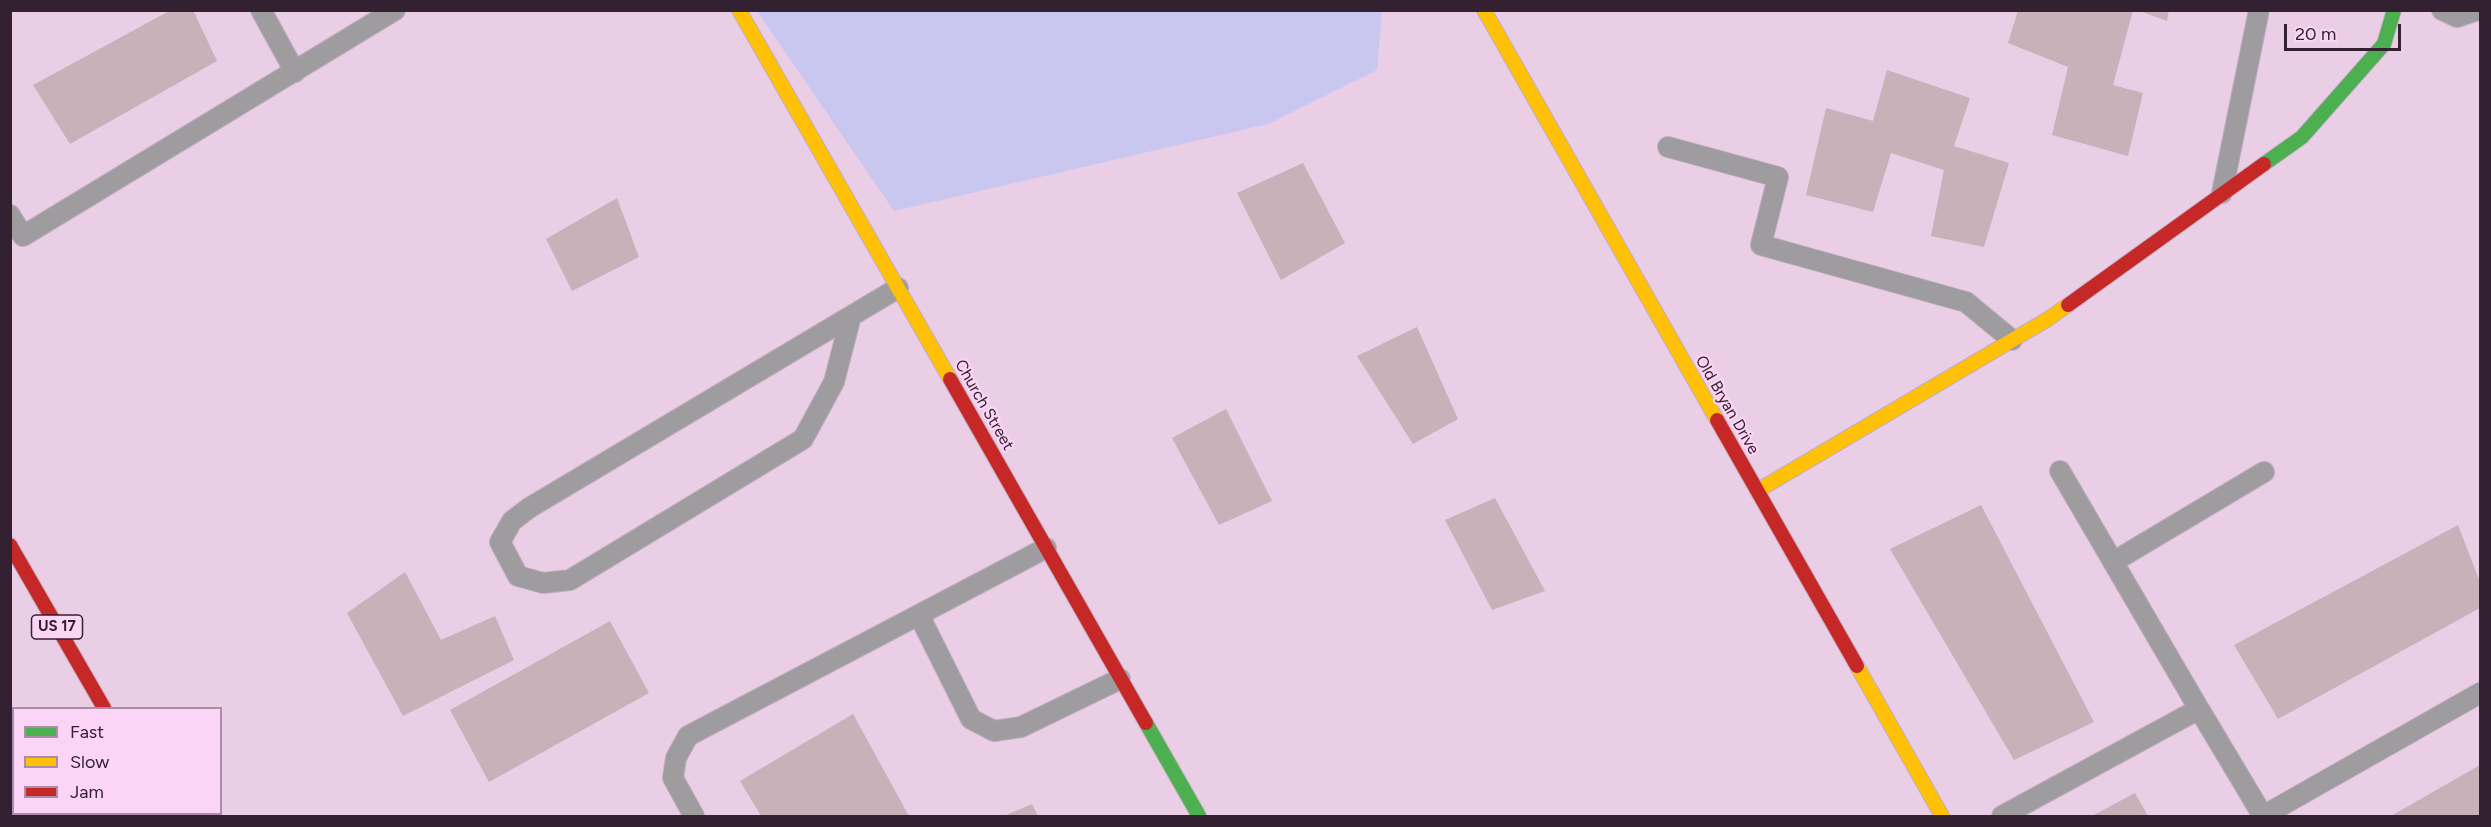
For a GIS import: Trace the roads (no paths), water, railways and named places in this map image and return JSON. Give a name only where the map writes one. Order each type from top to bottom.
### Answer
[{"type":"main road","name":"Church Street","points":[[740,10],[1199,816]]},
{"type":"main road","name":"Old Bryan Drive","points":[[1484,10],[1942,816]]},
{"type":"main road","points":[[1757,491],[2048,319],[2302,137],[2384,44],[2394,10]]},
{"type":"main road","name":"US 17","points":[[10,545],[103,707]]},
{"type":"lane","points":[[261,10],[295,72]]},
{"type":"lane","points":[[10,215],[23,236],[395,10]]},
{"type":"lane","points":[[2222,194],[2259,10]]},
{"type":"lane","points":[[2442,10],[2457,17],[2478,10]]},
{"type":"lane","points":[[1668,147],[1778,177],[1761,245],[1966,302],[2012,340]]},
{"type":"lane","points":[[851,316],[834,382],[803,439],[570,579],[543,584],[518,576],[500,542],[512,521],[539,502],[851,316],[898,288]]},
{"type":"lane","points":[[2060,471],[2264,816],[2481,693]]},
{"type":"lane","points":[[2113,562],[2264,472]]},
{"type":"lane","points":[[694,816],[673,778],[676,758],[688,736],[1046,548]]},
{"type":"lane","points":[[919,615],[971,718],[994,731],[1021,727],[1120,679]]},
{"type":"lane","points":[[2002,816],[2199,709]]}]
